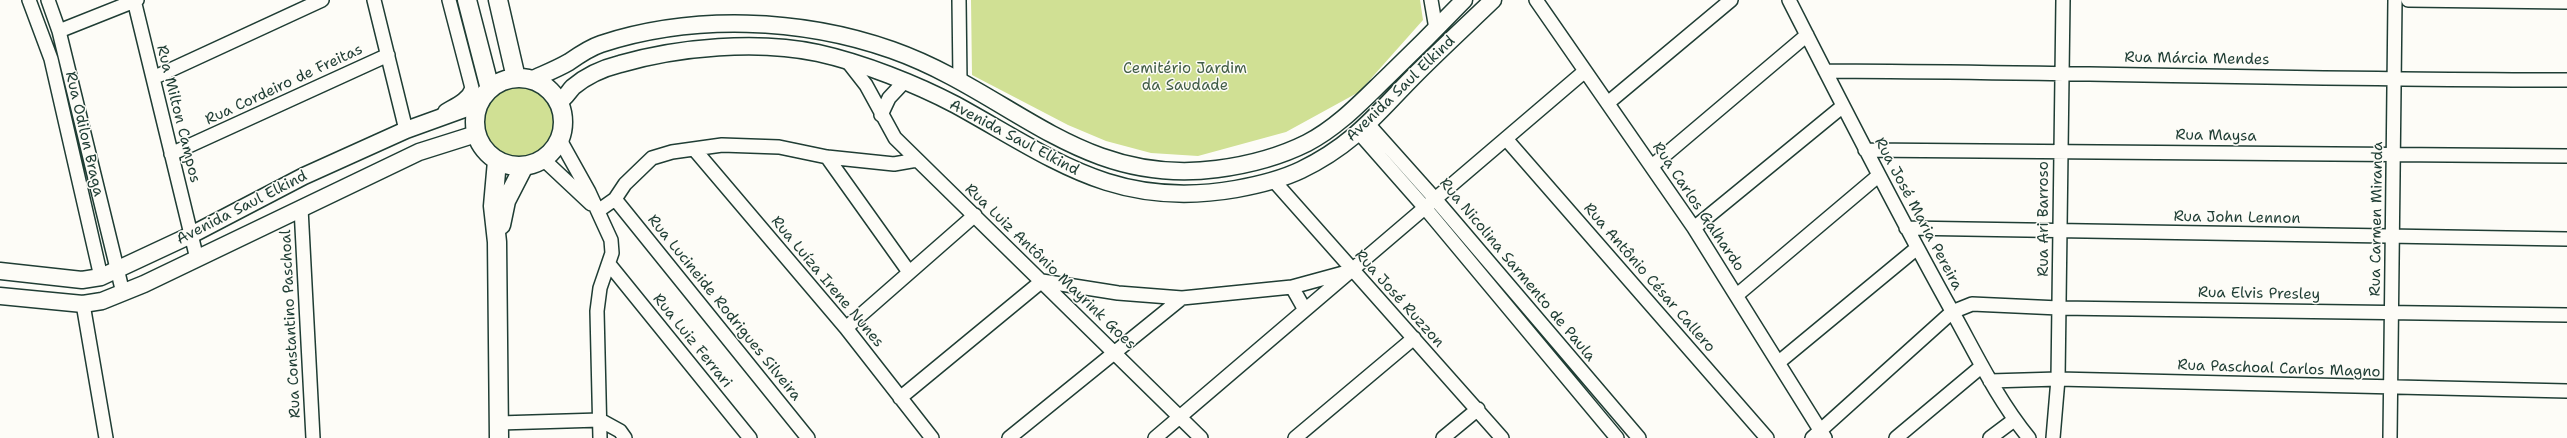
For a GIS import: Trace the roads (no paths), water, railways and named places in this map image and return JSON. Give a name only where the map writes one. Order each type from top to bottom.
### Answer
[{"type":"highway","points":[[467,0],[490,89]]},
{"type":"highway","points":[[498,0],[524,79]]},
{"type":"highway","points":[[524,79],[550,91],[558,102],[563,126],[560,140],[554,149],[543,159],[524,166],[515,166],[497,161],[484,149],[476,134],[475,116],[478,104],[490,89],[502,81],[524,79]]},
{"type":"highway","points":[[497,161],[493,206],[497,242],[499,430]]},
{"type":"highway","points":[[497,242],[506,201],[524,166]]},
{"type":"main road","name":"Avenida Saul Elkind","points":[[524,79],[599,45],[646,32],[694,25],[758,24],[817,31],[854,38],[898,52],[960,80],[1066,143],[1091,154],[1135,168],[1184,173],[1231,168],[1255,162],[1308,143],[1348,116],[1464,0]]},
{"type":"main road","name":"Avenida Saul Elkind","points":[[558,102],[588,77],[618,64],[703,49],[761,47],[817,53],[848,62],[904,82],[954,104],[1058,164],[1106,182],[1158,193],[1183,195],[1208,194],[1274,181],[1323,159],[1364,129],[1416,74],[1493,0]]},
{"type":"main road","points":[[1416,74],[1422,60],[1436,44],[1436,29]]},
{"type":"main road","points":[[904,82],[922,81],[947,92],[956,89],[960,80]]},
{"type":"main road","name":"Avenida Saul Elkind","points":[[0,271],[93,278],[117,271],[191,235],[304,176],[410,129],[478,104]]},
{"type":"main road","name":"Avenida Saul Elkind","points":[[0,296],[83,304],[102,301],[197,259],[419,152],[476,134]]},
{"type":"main road","points":[[1274,181],[1272,168],[1275,164],[1308,143]]},
{"type":"main road","points":[[83,304],[93,278]]},
{"type":"street","name":"Rua Odilon Braga","points":[[29,0],[51,59],[93,278]]},
{"type":"street","name":"Rua Odilon Braga","points":[[48,0],[59,31],[123,293]]},
{"type":"street","points":[[59,31],[135,0]]},
{"type":"street","name":"Rua Milton Campos","points":[[135,0],[197,259]]},
{"type":"street","points":[[153,78],[322,0]]},
{"type":"street","points":[[374,0],[388,55],[410,129],[470,94],[472,83],[449,0]]},
{"type":"street","points":[[959,0],[960,80]]},
{"type":"street","points":[[1431,0],[1436,29]]},
{"type":"street","name":"Rua Carlos Galhardo","points":[[1536,0],[1609,102],[1694,228],[1779,362],[1819,436]]},
{"type":"street","points":[[1609,102],[1731,0]]},
{"type":"street","name":"Rua José Maria Pereira","points":[[1789,0],[1878,176],[1952,312],[1990,381],[2014,420],[2029,438]]},
{"type":"street","name":"Rua Ari Barroso","points":[[2053,438],[2058,379],[2063,0]]},
{"type":"street","name":"Rua Carmen Miranda","points":[[2390,438],[2395,0]]},
{"type":"street","points":[[2408,0],[2567,2]]},
{"type":"street","points":[[457,32],[472,20]]},
{"type":"street","points":[[1652,166],[1807,34]]},
{"type":"street","name":"Rua Cordeiro de Freitas","points":[[171,154],[388,55]]},
{"type":"street","name":"Rua Luiz Antônio Mayrink Goes","points":[[848,62],[866,85],[881,115],[895,138],[1114,351],[1201,438]]},
{"type":"street","points":[[1155,438],[1426,209],[1586,71]]},
{"type":"street","name":"Rua Márcia Mendes","points":[[1825,71],[2062,72],[2394,80],[2567,80]]},
{"type":"street","points":[[881,115],[889,98],[904,82]]},
{"type":"street","points":[[1694,228],[1843,106]]},
{"type":"street","name":"Rua Nicolina Sarmento de Paula","points":[[1364,129],[1436,200],[1639,438]]},
{"type":"street","name":"Rua Nicolina Sarmento de Paula","points":[[1364,129],[1426,209],[1617,438]]},
{"type":"street","points":[[560,140],[598,210],[611,240],[612,253],[600,288],[597,311],[600,438]]},
{"type":"street","name":"Rua Antônio César Callero","points":[[1507,140],[1767,438]]},
{"type":"street","points":[[598,210],[615,199],[626,184],[652,158],[694,149],[722,145],[779,147],[827,157],[894,164],[917,160]]},
{"type":"street","name":"Rua Luíza Irene Nunes","points":[[694,149],[846,328],[932,438]]},
{"type":"street","name":"Rua Maysa","points":[[1866,150],[2567,156]]},
{"type":"street","points":[[827,157],[910,272]]},
{"type":"street","points":[[543,159],[598,210]]},
{"type":"street","points":[[1737,295],[1878,176]]},
{"type":"street","name":"Rua José Ruzzon","points":[[1274,181],[1502,438]]},
{"type":"street","name":"Rua Lucineide Rodrigues Silveira","points":[[615,199],[808,438]]},
{"type":"street","name":"Rua Constantino Paschoal","points":[[301,208],[313,438]]},
{"type":"street","points":[[846,328],[975,215]]},
{"type":"street","name":"Rua John Lennon","points":[[1906,228],[2567,239]]},
{"type":"street","points":[[1779,362],[1917,248]]},
{"type":"street","name":"Rua Luiz Ferrari","points":[[609,264],[750,438]]},
{"type":"street","points":[[900,398],[1042,281],[1118,293],[1182,298],[1292,287],[1352,270]]},
{"type":"street","points":[[1292,287],[1305,310]]},
{"type":"street","points":[[1008,438],[1114,351],[1182,298]]},
{"type":"street","points":[[83,304],[106,438]]},
{"type":"street","name":"Rua Elvis Presley","points":[[1952,312],[1972,304],[2059,308],[2567,315]]},
{"type":"street","points":[[1819,436],[1952,312]]},
{"type":"street","points":[[1295,438],[1414,338]]},
{"type":"street","points":[[1896,438],[1982,366]]},
{"type":"street","name":"Rua Paschoal Carlos Magno","points":[[1990,381],[2058,379],[2567,391]]},
{"type":"street","points":[[1443,438],[1478,410]]},
{"type":"street","points":[[499,430],[600,420],[620,431],[625,438]]},
{"type":"street","points":[[1990,438],[2014,420]]},
{"type":"park label","name":"Cemitério Jardim da Saudade","points":[[1185,78]]}]
